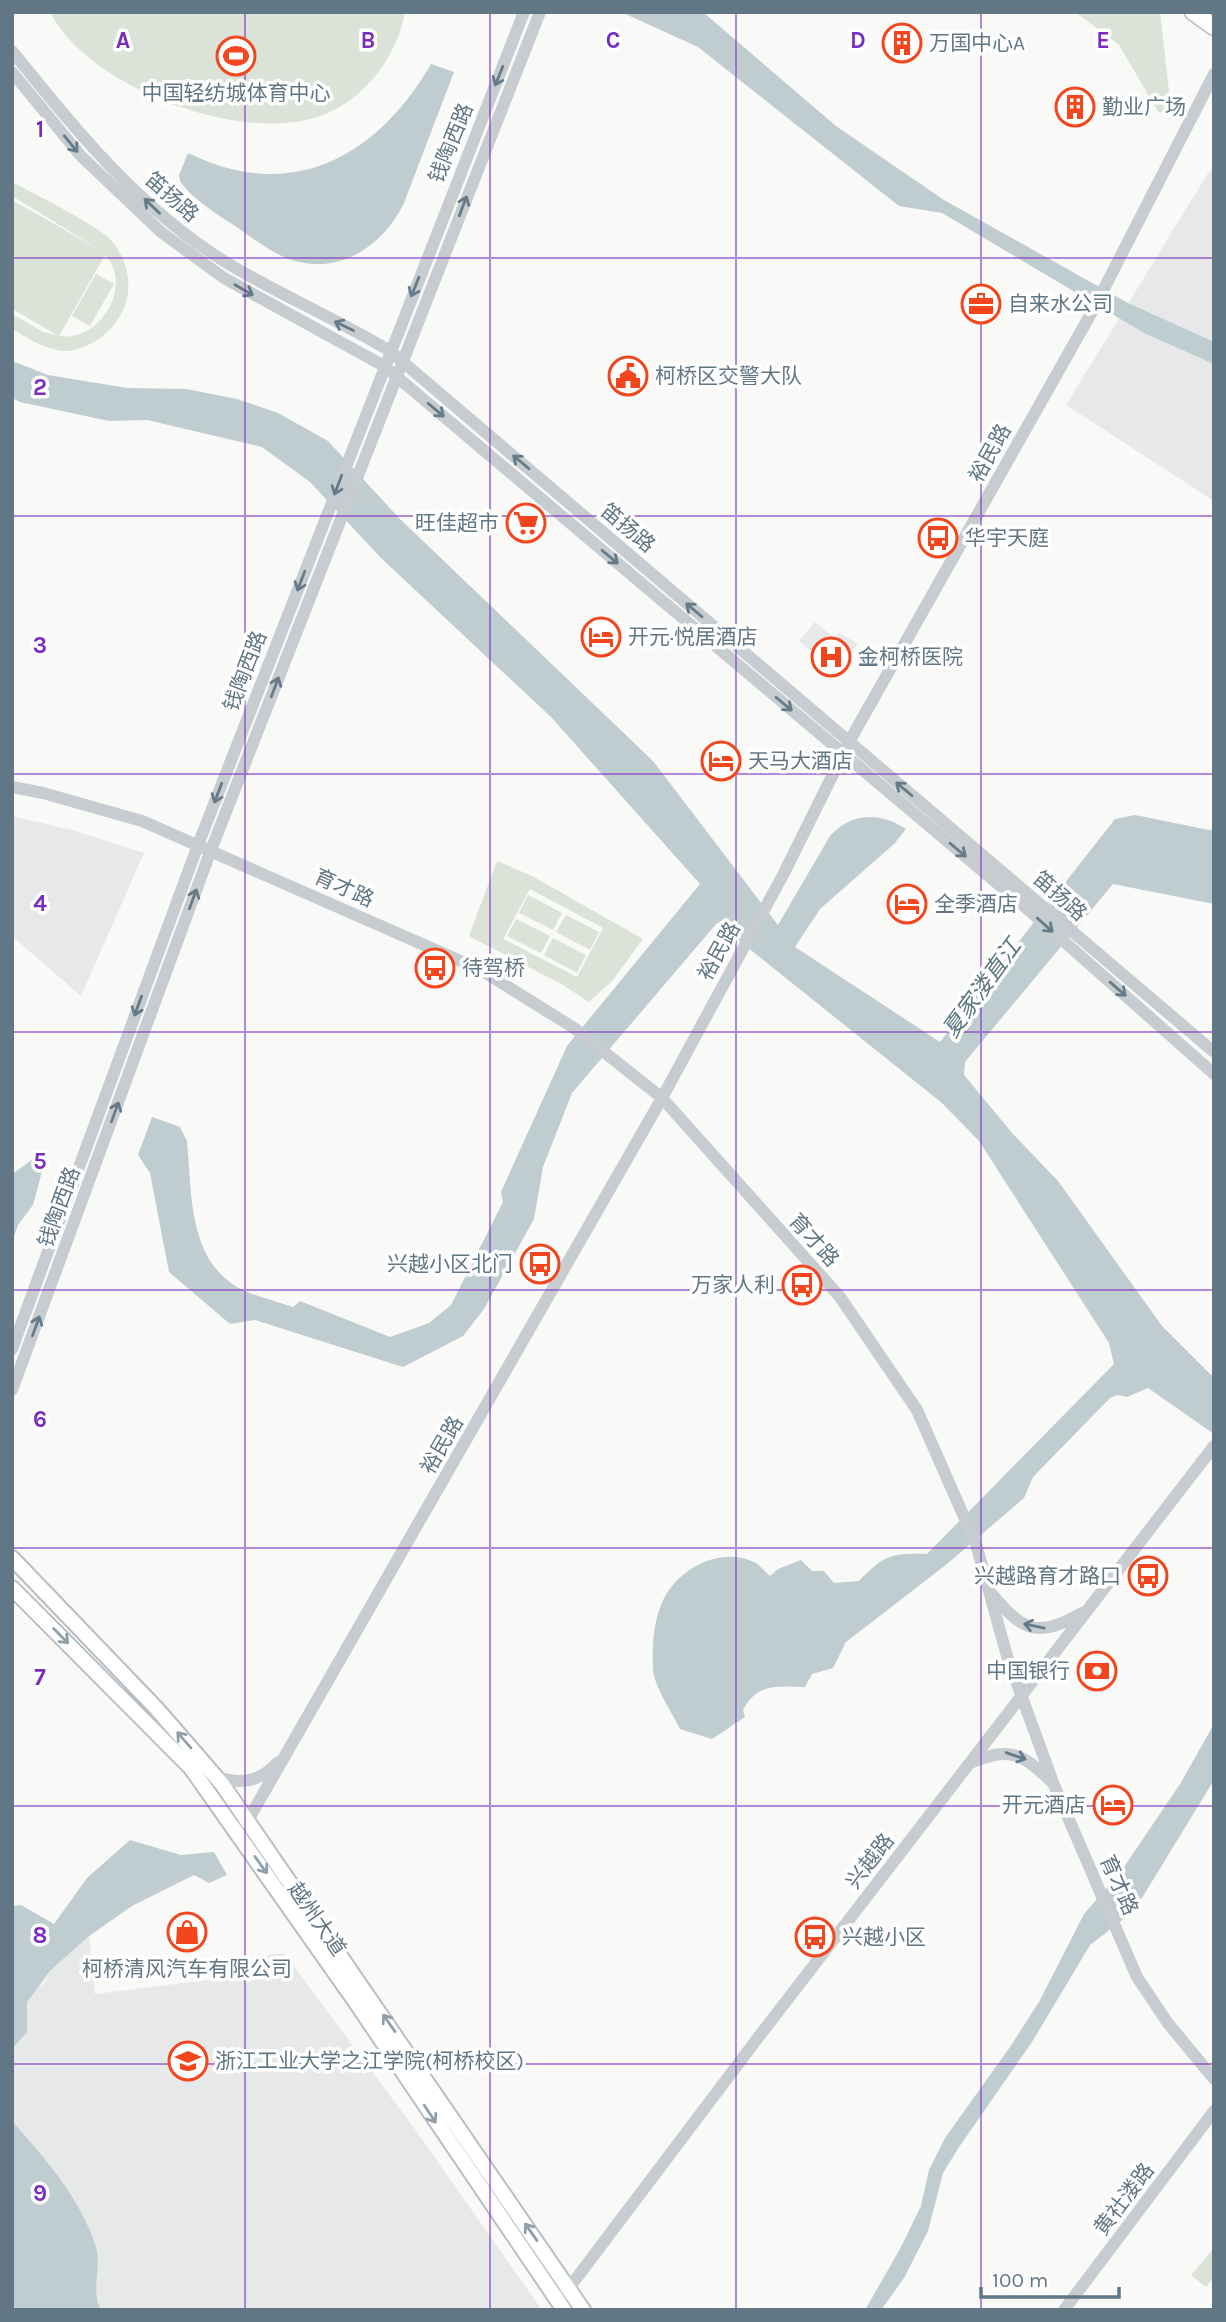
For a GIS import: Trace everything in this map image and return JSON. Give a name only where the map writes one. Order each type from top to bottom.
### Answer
[{"type":"main road","points":[[1193,12],[1214,27]]},
{"type":"main road","name":"越州大道","points":[[12,1558],[156,1708],[216,1777],[250,1822],[583,2310]]},
{"type":"main road","name":"越州大道","points":[[12,1588],[191,1768],[355,2001],[561,2306]]},
{"type":"street","name":"钱陶西路","points":[[12,1349],[198,845],[524,12]]},
{"type":"street","name":"钱陶西路","points":[[12,1390],[211,850],[540,12]]},
{"type":"street","name":"笛扬路","points":[[12,51],[91,149],[173,226],[225,262],[297,304],[390,351],[846,748]]},
{"type":"street","name":"笛扬路","points":[[12,72],[80,156],[161,232],[224,278],[384,366],[1028,901],[1214,1074]]},
{"type":"street","name":"裕民路","points":[[239,1836],[250,1822],[662,1098],[783,875],[846,748],[1093,310],[1214,74]]},
{"type":"street","name":"育才路","points":[[12,787],[142,821],[481,970],[574,1028],[662,1098],[840,1297],[917,1410],[976,1544],[1021,1697],[1054,1785],[1137,1977],[1167,2022],[1214,2080]]},
{"type":"street","name":"笛扬路","points":[[1071,940],[1214,1052]]},
{"type":"street","name":"兴越路","points":[[561,2306],[569,2288],[1214,1446]]},
{"type":"street","points":[[989,1591],[1013,1619],[1043,1629],[1061,1625],[1088,1610]]},
{"type":"street","points":[[216,1777],[243,1783],[266,1775],[293,1745]]},
{"type":"street","points":[[970,1763],[991,1754],[1011,1753],[1032,1763],[1054,1785]]},
{"type":"street","name":"黄社溇路","points":[[1065,2310],[1214,2111]]},
{"type":"shaded area","name":"中国轻纺城体育中心","points":[[50,12],[405,12],[401,29],[386,62],[363,90],[349,101],[317,117],[284,123],[247,122],[208,115],[168,102],[130,85],[97,64],[69,39]]},
{"type":"shaded area","points":[[621,12],[704,13],[836,126],[944,200],[1128,303],[1214,342],[1214,364],[1144,333],[942,213],[899,206],[698,47]]},
{"type":"shaded area","points":[[1075,12],[1160,12],[1171,109],[1159,113],[1119,45]]},
{"type":"shaded area","points":[[431,64],[454,72],[404,203],[396,218],[373,243],[345,259],[313,264],[279,255],[205,206],[180,181],[179,175],[188,153],[226,168],[262,174],[296,172],[328,162],[358,146],[385,124],[409,97]]},
{"type":"shaded area","points":[[1214,169],[1214,501],[1066,405],[1208,173]]},
{"type":"shaded area","points":[[12,182],[103,233],[119,252],[128,279],[125,306],[109,330],[94,342],[74,350],[52,349],[12,329],[12,314],[43,332],[57,335],[12,309],[12,200],[102,251],[12,196]],"holes":[[[105,255],[113,267],[116,281],[114,296],[99,321],[88,331],[74,336],[59,336]]]},
{"type":"shaded area","points":[[96,274],[114,284],[90,326],[72,316]]},
{"type":"shaded area","points":[[12,361],[48,375],[127,388],[186,389],[237,399],[278,413],[328,441],[399,518],[653,761],[778,925],[830,836],[839,828],[857,819],[876,817],[906,829],[894,844],[820,909],[795,947],[940,1042],[1115,819],[1135,815],[1214,831],[1214,904],[1113,884],[965,1062],[964,1075],[1013,1134],[1058,1181],[1162,1326],[1214,1378],[1214,1434],[1148,1388],[1127,1397],[1117,1395],[1110,1398],[1033,1477],[1024,1498],[947,1564],[846,1642],[833,1668],[812,1674],[805,1687],[777,1687],[761,1691],[743,1710],[745,1717],[712,1739],[680,1729],[664,1700],[653,1670],[654,1637],[658,1613],[667,1593],[687,1572],[712,1559],[726,1557],[754,1562],[770,1576],[778,1569],[801,1560],[812,1571],[824,1571],[834,1583],[859,1581],[889,1557],[927,1554],[1114,1364],[1109,1343],[979,1141],[942,1103],[717,923],[572,1093],[543,1167],[534,1219],[484,1309],[463,1336],[403,1367],[255,1320],[230,1324],[169,1272],[150,1173],[138,1155],[152,1117],[180,1127],[187,1141],[192,1201],[201,1241],[221,1274],[237,1287],[293,1307],[300,1301],[390,1337],[429,1323],[451,1305],[503,1202],[501,1192],[567,1046],[700,884],[551,717],[381,558],[310,482],[262,447],[147,420],[109,421],[20,402],[12,398]]},
{"type":"shaded area","name":"金柯桥医院","points":[[815,622],[834,638],[839,633],[858,644],[833,670],[799,641]]},
{"type":"shaded area","points":[[12,816],[72,830],[144,853],[81,996],[12,936]]},
{"type":"shaded area","points":[[497,861],[532,876],[643,939],[613,980],[589,1002],[563,985],[469,936]],"holes":[[[530,889],[603,928],[577,977],[503,939]]]},
{"type":"shaded area","points":[[528,895],[562,913],[553,930],[519,913]]},
{"type":"shaded area","points":[[566,915],[599,932],[590,950],[556,932]]},
{"type":"shaded area","points":[[516,919],[550,936],[541,953],[507,936]]},
{"type":"shaded area","points":[[553,938],[586,955],[577,973],[544,955]]},
{"type":"shaded area","points":[[32,1160],[44,1164],[33,1205],[18,1225],[12,1242],[12,1174]]},
{"type":"shaded area","points":[[1214,1724],[1214,1780],[1134,1911],[1090,1945],[1032,2042],[959,2147],[943,2173],[928,2231],[904,2278],[881,2310],[865,2310],[921,2206],[929,2170],[945,2138],[1039,2002],[1084,1914],[1122,1870],[1180,1784]]},
{"type":"shaded area","points":[[130,1840],[181,1855],[214,1852],[227,1875],[209,1883],[194,1875],[132,1906],[89,1936],[51,1970],[27,2002],[27,2032],[12,2049],[12,1906],[21,1905],[54,1924],[87,1878]]},
{"type":"shaded area","name":"浙江工业大学之江学院(柯桥校区)","points":[[89,1936],[95,1994],[255,1974],[256,1956],[284,1953],[414,2128],[542,2310],[12,2310],[12,1960],[42,1986],[51,1970]]},
{"type":"shaded area","points":[[12,2121],[61,2180],[81,2212],[96,2247],[96,2294],[101,2310],[12,2310]]},
{"type":"shaded area","points":[[1214,2248],[1214,2278],[1206,2287],[1191,2275]]},
{"type":"place","name":"万国中心A","points":[[902,43]]},
{"type":"place","name":"中国轻纺城体育中心","points":[[236,56]]},
{"type":"place","name":"勤业广场","points":[[1075,107]]},
{"type":"place","name":"自来水公司","points":[[981,304]]},
{"type":"place","name":"柯桥区交警大队","points":[[628,376]]},
{"type":"place","name":"旺佳超市","points":[[526,523]]},
{"type":"place","name":"华宇天庭","points":[[938,538]]},
{"type":"place","name":"开元·悦居酒店","points":[[601,637]]},
{"type":"place","name":"金柯桥医院","points":[[831,657]]},
{"type":"place","name":"天马大酒店","points":[[721,761]]},
{"type":"place","name":"全季酒店","points":[[907,904]]},
{"type":"place","name":"待驾桥","points":[[435,968]]},
{"type":"place","name":"兴越小区北门","points":[[540,1264]]},
{"type":"place","name":"万家人利","points":[[802,1285]]},
{"type":"place","name":"兴越路育才路口","points":[[1148,1576]]},
{"type":"place","name":"中国银行","points":[[1097,1671]]},
{"type":"place","name":"开元酒店","points":[[1113,1805]]},
{"type":"place","name":"柯桥清风汽车有限公司","points":[[187,1932]]},
{"type":"place","name":"兴越小区","points":[[815,1937]]},
{"type":"place","name":"浙江工业大学之江学院(柯桥校区)","points":[[188,2061]]},
{"type":"water label","name":"夏家溇直江","points":[[982,988]]}]
